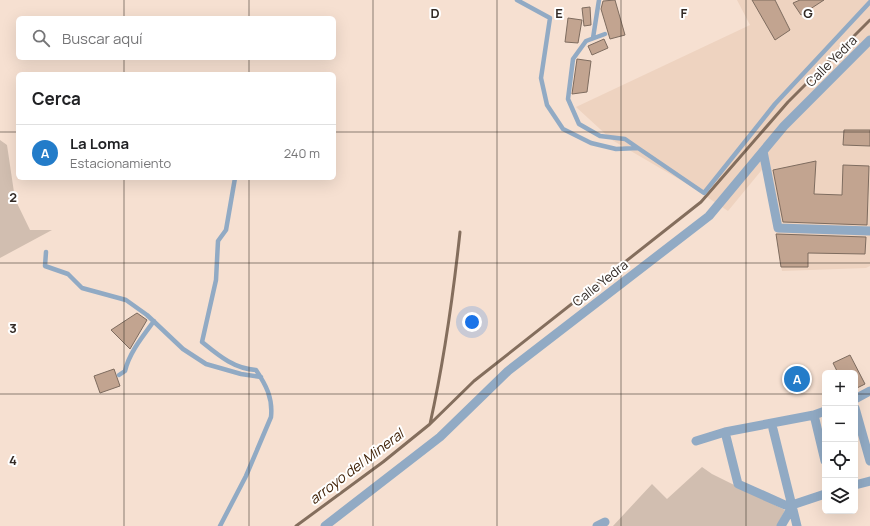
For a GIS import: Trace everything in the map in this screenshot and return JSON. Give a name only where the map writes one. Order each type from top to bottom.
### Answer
[{"type":"street","name":"Calle Yedra","points":[[325,526],[440,437],[508,370],[709,216],[784,126],[870,40]]},
{"type":"street","points":[[763,151],[778,228],[870,230]]},
{"type":"street","points":[[858,397],[870,391]]},
{"type":"street","points":[[696,441],[725,432],[814,415],[822,412]]},
{"type":"street","points":[[814,415],[822,448]]},
{"type":"street","points":[[858,419],[870,461]]},
{"type":"street","points":[[773,429],[797,526]]},
{"type":"street","points":[[725,432],[738,484],[785,505],[792,506],[822,495]]},
{"type":"street","points":[[858,484],[870,481]]},
{"type":"street","points":[[778,525],[792,506]]},
{"type":"lane","points":[[517,0],[550,18],[541,78],[547,105],[563,129],[591,144],[616,149],[638,148]]},
{"type":"lane","points":[[593,38],[599,0]]},
{"type":"lane","points":[[606,34],[586,41],[573,59],[568,100],[579,124],[600,136],[625,139],[704,192],[775,104],[870,2]]},
{"type":"lane","points":[[220,526],[246,476],[272,416],[268,386],[256,370],[247,369],[222,358],[202,342],[216,280],[218,241],[226,230],[235,180]]},
{"type":"lane","points":[[46,252],[45,266],[68,274],[82,288],[126,300],[154,320],[183,349],[206,364],[240,374],[261,377]]},
{"type":"lane","points":[[119,375],[125,371],[139,342],[154,320]]},
{"type":"shaded area","points":[[737,0],[870,0],[870,266],[866,268],[782,271],[765,166],[728,211],[689,185],[612,140],[576,107],[750,25]]},
{"type":"shaded area","points":[[0,140],[7,145],[15,199],[30,230],[52,230],[0,258]]},
{"type":"shaded area","points":[[702,467],[712,474],[785,510],[777,526],[613,526],[652,484],[667,499]]},
{"type":"building","points":[[615,0],[625,35],[610,39],[601,9],[603,1]]},
{"type":"building","points":[[752,0],[775,0],[790,30],[775,40]]},
{"type":"building","points":[[800,0],[824,0],[801,15],[793,3]]},
{"type":"building","points":[[590,7],[591,25],[584,26],[582,8]]},
{"type":"building","points":[[568,18],[582,20],[578,43],[565,42]]},
{"type":"building","points":[[604,39],[608,48],[592,55],[588,46]]},
{"type":"building","points":[[577,59],[591,61],[587,92],[572,94]]},
{"type":"building","points":[[844,130],[870,130],[870,146],[843,145]]},
{"type":"building","points":[[816,161],[814,194],[842,195],[843,165],[869,166],[867,225],[783,222],[773,170]]},
{"type":"building","points":[[776,234],[866,237],[865,254],[808,253],[808,267],[781,267]]},
{"type":"building","points":[[137,313],[147,320],[130,349],[111,330]]},
{"type":"building","points":[[850,355],[858,370],[836,370],[833,363]]},
{"type":"building","points":[[114,369],[120,386],[100,393],[94,376]]},
{"type":"building","points":[[858,370],[865,384],[858,388]]},
{"type":"waterway","name":"arroyo del Mineral","points":[[296,526],[383,462],[430,424],[474,381],[701,202],[788,102],[870,20]]},
{"type":"waterway","points":[[430,424],[448,329],[460,232]]},
{"type":"place","name":"La Loma","points":[[797,379]]}]
